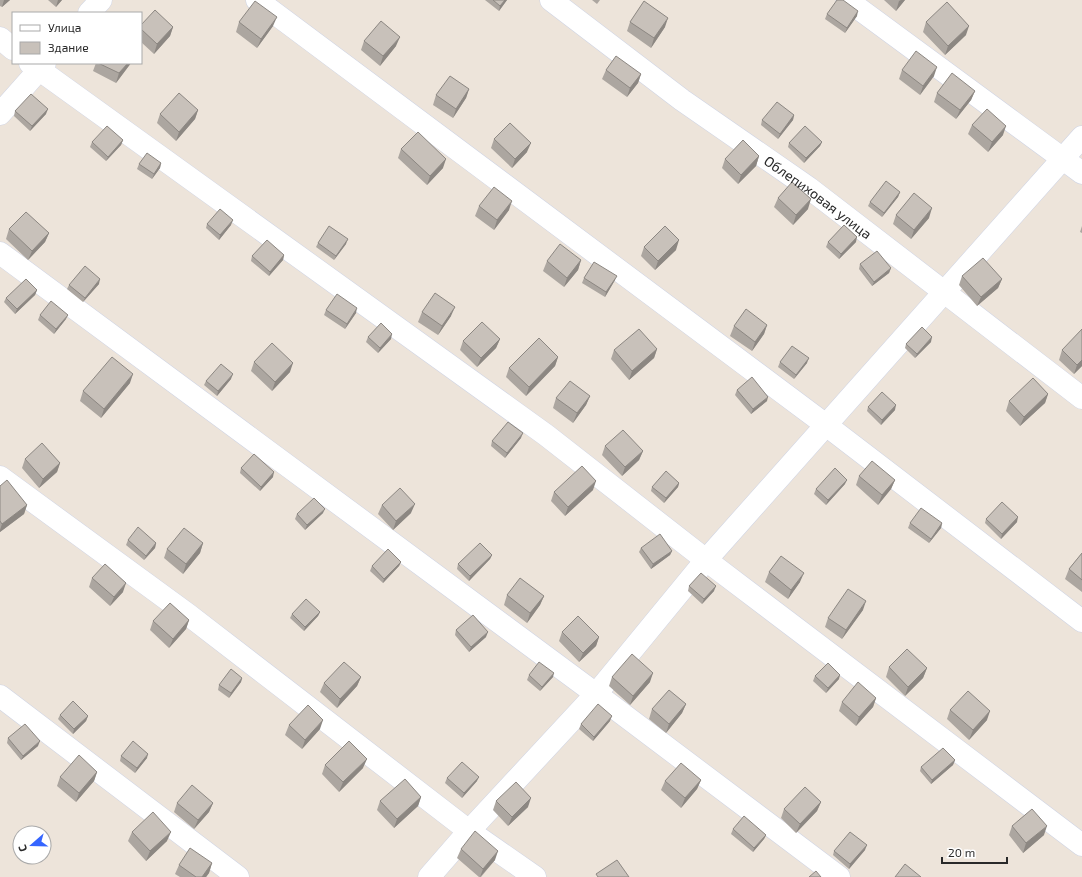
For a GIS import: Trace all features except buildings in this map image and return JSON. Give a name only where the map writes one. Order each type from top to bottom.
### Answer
[{"type":"street","points":[[90,12],[101,0]]},
{"type":"street","points":[[257,0],[826,425],[1082,621]]},
{"type":"street","name":"Облепиховая улица","points":[[551,0],[682,100],[809,188],[1082,398]]},
{"type":"street","points":[[847,0],[1082,173]]},
{"type":"street","points":[[0,38],[12,48]]},
{"type":"street","points":[[0,114],[38,65],[540,430],[706,560],[1082,846]]},
{"type":"street","points":[[428,877],[596,694],[706,560],[1082,137]]},
{"type":"street","points":[[0,253],[596,694],[839,877]]},
{"type":"street","points":[[0,477],[190,616],[469,831],[534,877]]},
{"type":"street","points":[[0,696],[238,877]]}]
